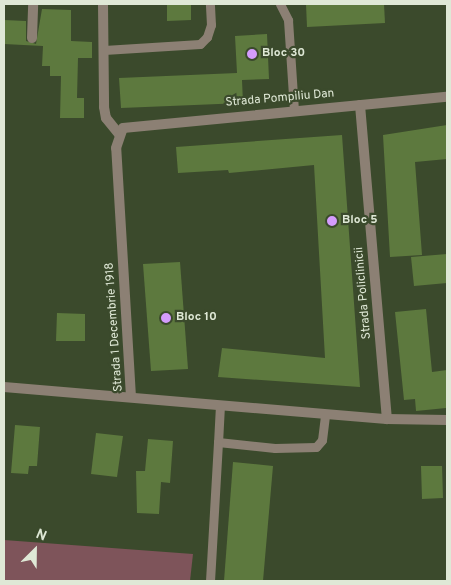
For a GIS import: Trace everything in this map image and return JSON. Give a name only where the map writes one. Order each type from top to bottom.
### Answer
[{"type":"street","points":[[32,38],[33,4]]},
{"type":"street","points":[[104,4],[104,107],[106,118],[119,134]]},
{"type":"street","name":"Strada Pompiliu Dan","points":[[119,134],[132,124],[447,97]]},
{"type":"street","name":"Strada Policlinicii","points":[[360,105],[387,419]]},
{"type":"street","name":"Strada 1 Decembrie 1918","points":[[119,134],[116,148],[131,397],[387,419],[447,420]]},
{"type":"street","points":[[4,387],[131,397]]},
{"type":"lane","points":[[104,50],[200,44],[207,37],[211,25],[210,4]]},
{"type":"lane","points":[[280,4],[288,20],[294,110]]},
{"type":"lane","points":[[210,581],[220,405]]},
{"type":"lane","points":[[218,442],[309,449],[322,440],[325,414]]},
{"type":"shaded area","points":[[4,540],[193,554],[190,581],[4,581]]},
{"type":"building","points":[[167,4],[191,4],[191,20],[167,21]]},
{"type":"building","points":[[306,4],[384,4],[385,23],[307,27]]},
{"type":"building","points":[[42,9],[71,10],[71,41],[92,42],[92,58],[78,58],[77,98],[84,98],[84,118],[60,118],[61,76],[50,76],[50,66],[42,66],[43,46],[4,44],[4,20],[26,21],[26,41],[36,44]]},
{"type":"building","name":"Bloc 30","points":[[267,34],[269,79],[242,80],[243,103],[121,108],[119,78],[237,73],[235,36]]},
{"type":"building","points":[[447,125],[447,159],[415,162],[422,255],[390,257],[383,135]]},
{"type":"building","points":[[342,135],[360,387],[218,377],[222,348],[325,358],[314,165],[229,173],[228,170],[178,173],[176,147]]},
{"type":"building","points":[[447,254],[447,283],[414,286],[411,257]]},
{"type":"building","name":"Bloc 10","points":[[180,262],[188,369],[151,371],[143,264]]},
{"type":"building","points":[[426,309],[432,372],[447,370],[447,399],[446,408],[416,411],[415,399],[404,400],[395,312]]},
{"type":"building","points":[[57,313],[85,314],[85,341],[56,341]]},
{"type":"building","points":[[15,425],[40,427],[37,466],[29,466],[28,474],[11,473]]},
{"type":"building","points":[[96,433],[123,436],[117,477],[91,474]]},
{"type":"building","points":[[148,439],[173,441],[170,483],[161,482],[159,514],[137,513],[136,471],[145,471]]},
{"type":"building","points":[[233,462],[273,466],[263,581],[224,581]]},
{"type":"building","points":[[421,466],[442,466],[443,498],[422,499]]},
{"type":"place","name":"Bloc 30","points":[[252,54]]},
{"type":"place","name":"Bloc 5","points":[[332,221]]},
{"type":"place","name":"Bloc 10","points":[[166,318]]}]
